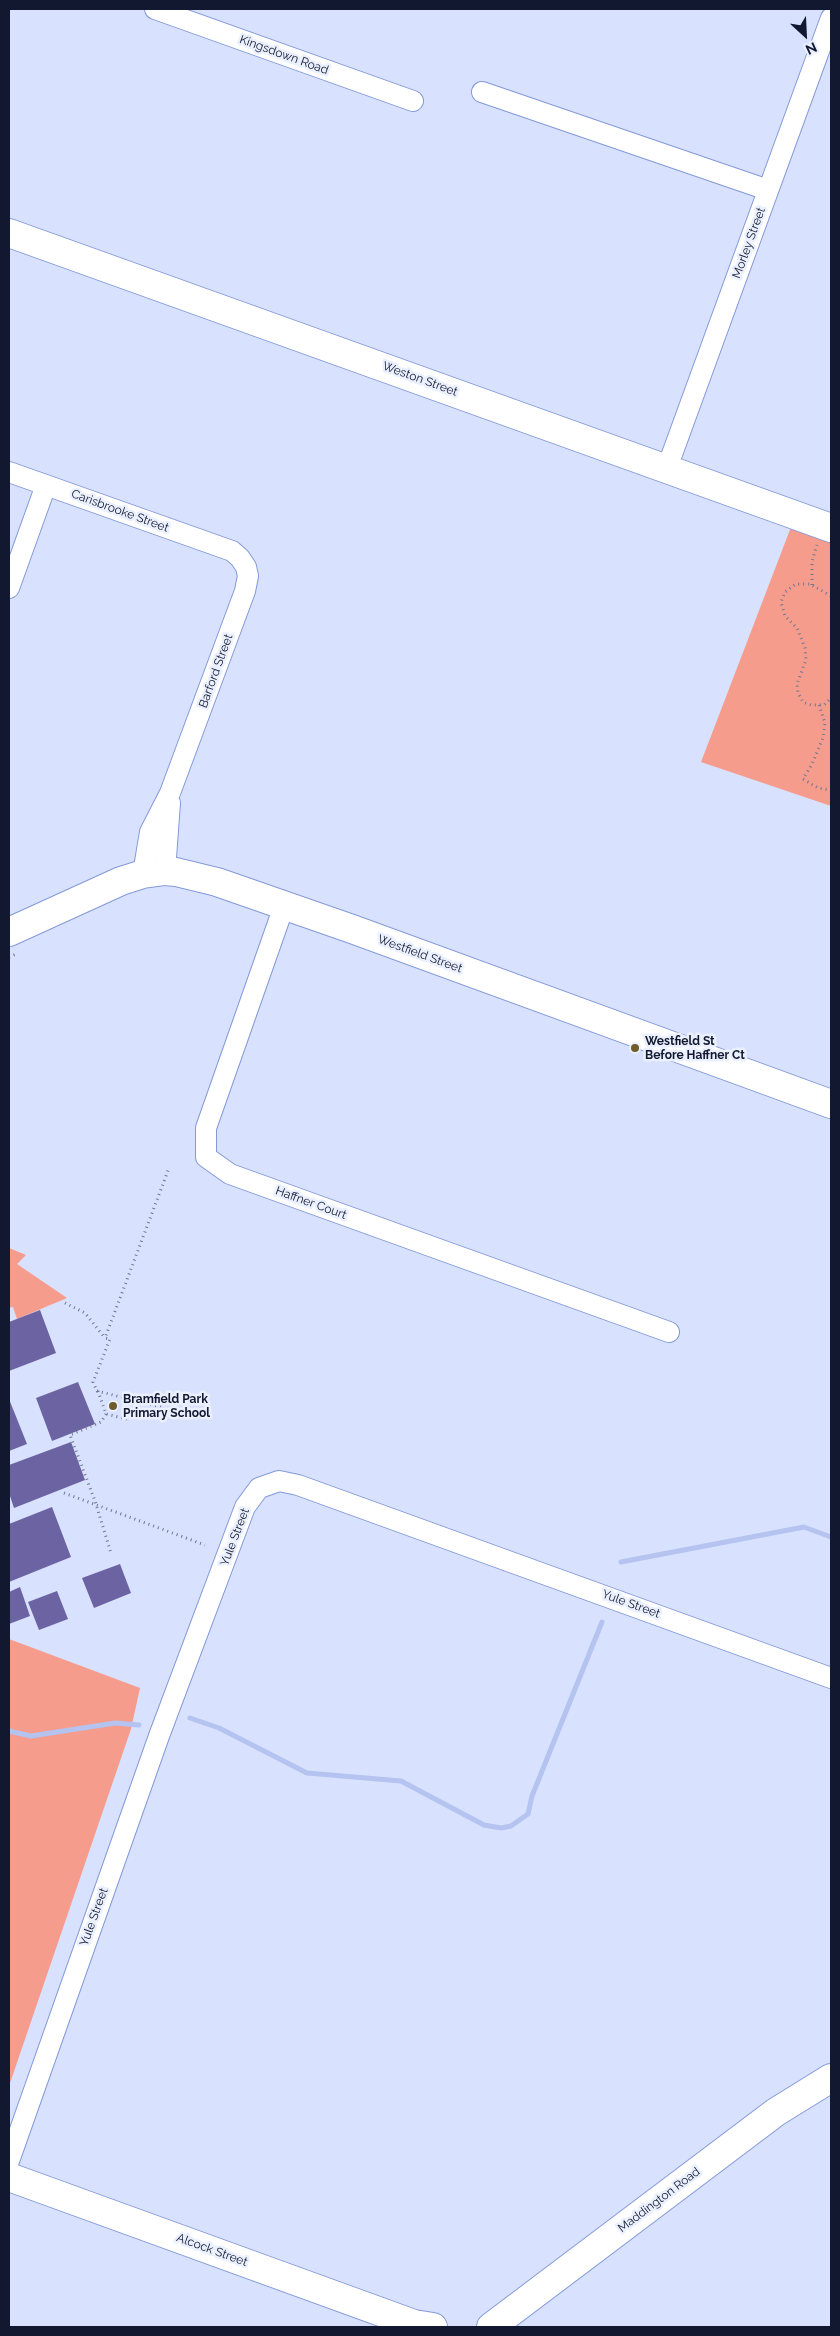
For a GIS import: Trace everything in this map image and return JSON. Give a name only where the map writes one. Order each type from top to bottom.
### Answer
[{"type":"main road","name":"Weston Street","points":[[9,233],[668,468],[826,533]]},
{"type":"main road","name":"Westfield Street","points":[[154,873],[217,882],[831,1104]]},
{"type":"main road","points":[[9,932],[121,881],[154,873]]},
{"type":"main road","name":"Maddington Road","points":[[491,2327],[776,2112],[831,2078]]},
{"type":"main road","name":"Alcock Street","points":[[9,2177],[421,2326]]},
{"type":"street","name":"Kingsdown Road","points":[[155,9],[413,101]]},
{"type":"street","name":"Morley Street","points":[[668,468],[831,18]]},
{"type":"street","points":[[482,92],[768,190]]},
{"type":"street","name":"Carisbrooke Street","points":[[9,472],[232,551]]},
{"type":"street","points":[[9,588],[46,485]]},
{"type":"street","name":"Barford Street","points":[[154,873],[150,832],[170,793],[246,591],[248,576],[246,567],[232,551]]},
{"type":"street","name":"Haffner Court","points":[[284,906],[206,1128],[206,1157],[230,1174],[669,1332]]},
{"type":"street","name":"Yule Street","points":[[9,2161],[159,1736],[245,1507],[259,1488],[279,1481],[298,1484],[831,1678]]},
{"type":"path","points":[[812,586],[812,561],[826,533]]},
{"type":"path","points":[[831,596],[803,583],[790,587],[782,597],[781,607],[785,616],[797,628],[806,648],[806,660],[797,684],[798,693],[807,704],[824,705],[831,698]]},
{"type":"path","points":[[819,705],[825,723],[824,738],[803,779],[818,788],[831,790]]},
{"type":"path","points":[[105,1338],[169,1168]]},
{"type":"path","points":[[65,1303],[85,1313],[105,1338],[110,1340],[93,1382],[106,1414]]},
{"type":"path","points":[[97,1391],[161,1407]]},
{"type":"path","points":[[106,1414],[127,1419]]},
{"type":"path","points":[[106,1414],[101,1422],[70,1435],[96,1505],[111,1553]]},
{"type":"path","points":[[64,1493],[205,1545]]},
{"type":"shaded area","points":[[796,514],[831,528],[831,806],[701,762]]},
{"type":"shaded area","points":[[9,1248],[26,1255],[17,1264],[67,1298],[17,1319],[13,1307],[9,1308]]},
{"type":"shaded area","points":[[9,1639],[140,1688],[131,1729],[9,2086]]},
{"type":"building","points":[[40,1310],[56,1353],[9,1371],[9,1322]]},
{"type":"building","points":[[78,1382],[95,1424],[52,1441],[36,1398]]},
{"type":"building","points":[[9,1399],[27,1444],[9,1451]]},
{"type":"building","points":[[71,1442],[85,1480],[14,1508],[9,1493],[9,1465]]},
{"type":"building","points":[[52,1507],[71,1557],[9,1582],[9,1524]]},
{"type":"building","points":[[120,1564],[131,1593],[94,1608],[82,1578]]},
{"type":"building","points":[[20,1587],[30,1616],[9,1624],[9,1592]]},
{"type":"building","points":[[57,1591],[68,1619],[39,1630],[28,1602]]},
{"type":"waterway","points":[[621,1562],[804,1527],[831,1537]]},
{"type":"waterway","points":[[190,1718],[219,1728],[307,1773],[401,1781],[484,1825],[501,1828],[511,1826],[528,1814],[532,1796],[602,1622]]},
{"type":"waterway","points":[[9,1731],[31,1736],[115,1723],[139,1725]]},
{"type":"place","name":"Westfield St Before Haffner Ct","points":[[635,1048]]},
{"type":"place","name":"Bramfield Park Primary School","points":[[113,1406]]}]
